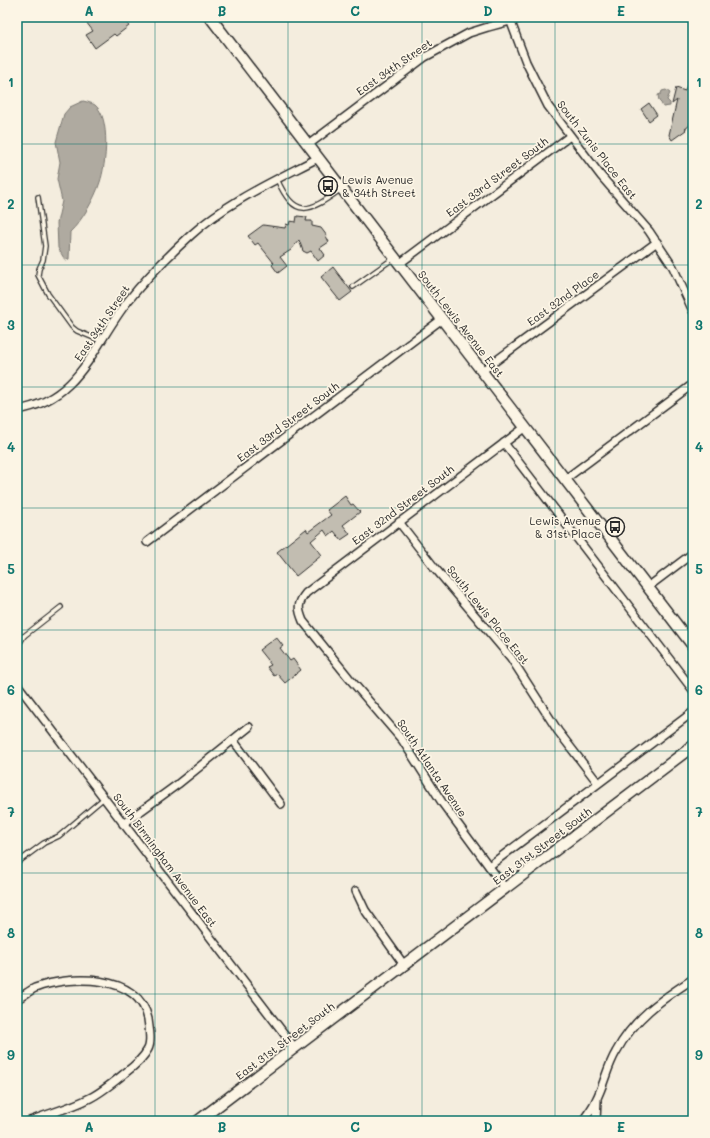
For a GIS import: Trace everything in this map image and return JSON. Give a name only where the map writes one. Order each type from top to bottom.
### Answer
[{"type":"main road","name":"South Lewis Avenue East","points":[[210,17],[482,371],[524,428],[693,646]]},
{"type":"main road","name":"East 31st Street South","points":[[198,1121],[693,746]]},
{"type":"street","name":"East 34th Street","points":[[308,145],[404,71],[425,57],[469,33],[509,19],[525,17]]},
{"type":"street","name":"South Zunis Place East","points":[[509,19],[536,83],[548,106],[601,176],[657,242],[673,267],[693,310]]},
{"type":"street","name":"East 33rd Street South","points":[[396,261],[570,136]]},
{"type":"street","name":"East 34th Street","points":[[17,410],[34,406],[45,401],[69,385],[80,374],[127,302],[157,266],[192,234],[231,205],[318,158]]},
{"type":"street","name":"East 32nd Place","points":[[482,371],[657,242]]},
{"type":"street","name":"East 33rd Street South","points":[[147,542],[442,320]]},
{"type":"street","points":[[564,480],[693,384]]},
{"type":"street","name":"East 32nd Street South","points":[[300,604],[306,593],[524,428]]},
{"type":"street","points":[[504,443],[693,690]]},
{"type":"street","name":"South Lewis Place East","points":[[399,522],[434,567],[511,658],[558,731],[598,783]]},
{"type":"street","points":[[648,587],[693,553]]},
{"type":"street","name":"South Atlanta Avenue","points":[[300,604],[299,611],[303,621],[403,741],[443,804],[505,888]]},
{"type":"street","name":"South Birmingham Avenue East","points":[[17,684],[295,1048]]},
{"type":"street","name":"East 31st Street South","points":[[489,866],[693,712]]},
{"type":"street","points":[[123,824],[178,784],[249,727]]},
{"type":"street","points":[[233,740],[281,804]]},
{"type":"street","points":[[356,891],[364,910],[404,965]]},
{"type":"street","points":[[583,1121],[596,1100],[616,1052],[643,1014],[693,979]]},
{"type":"street","points":[[17,999],[34,989],[50,984],[77,980],[101,982],[121,987],[131,992],[144,1008],[149,1027],[150,1040],[148,1049],[133,1067],[110,1086],[79,1103],[30,1121]]},
{"type":"street","points":[[596,1100],[596,1121]]},
{"type":"lane","points":[[277,179],[289,201],[296,206],[307,208],[315,206],[341,189]]},
{"type":"lane","points":[[38,197],[45,246],[43,260],[38,275],[48,294],[77,331],[101,341]]},
{"type":"lane","points":[[353,287],[396,261]]},
{"type":"lane","points":[[17,638],[24,636],[61,607]]},
{"type":"lane","points":[[17,645],[21,642],[24,636]]},
{"type":"lane","points":[[17,863],[44,843],[59,836],[104,798]]},
{"type":"shaded area","points":[[666,90],[670,93],[667,100],[670,103],[670,106],[663,107],[659,101],[658,95],[661,94],[662,91]]},
{"type":"shaded area","points":[[83,101],[95,105],[100,111],[103,120],[106,142],[104,165],[98,188],[91,202],[83,216],[70,232],[69,259],[65,260],[58,248],[57,223],[62,201],[57,179],[60,162],[56,142],[64,114],[70,107]]},
{"type":"building","points":[[92,17],[122,17],[129,26],[116,36],[114,34],[95,48],[86,35],[93,31],[86,22]]},
{"type":"building","points":[[691,71],[693,71],[693,120],[691,120],[689,126],[685,129],[686,130],[672,140],[669,135],[677,100],[672,104],[676,88],[685,91]]},
{"type":"building","points":[[649,103],[657,115],[649,121],[641,109]]},
{"type":"building","points":[[297,216],[307,217],[306,221],[312,221],[312,226],[321,228],[327,236],[329,242],[320,248],[325,255],[318,261],[311,251],[307,253],[303,251],[299,240],[291,250],[280,257],[287,266],[278,273],[272,265],[274,263],[258,243],[255,245],[248,236],[263,225],[285,228],[286,224],[289,225],[290,221],[296,222]]},
{"type":"building","points":[[333,267],[352,292],[340,301],[321,277]]},
{"type":"building","points":[[345,496],[351,505],[353,504],[360,512],[343,525],[350,534],[341,540],[334,531],[328,536],[324,530],[311,541],[322,555],[296,576],[277,552],[306,529],[308,532],[331,515],[327,510]]},
{"type":"building","points":[[276,637],[283,646],[280,648],[290,661],[293,659],[301,670],[285,683],[277,674],[274,676],[267,667],[271,665],[259,650]]},
{"type":"place","name":"Lewis Avenue & 34th Street","points":[[328,186]]},
{"type":"place","name":"Lewis Avenue & 31st Place","points":[[615,527]]}]
